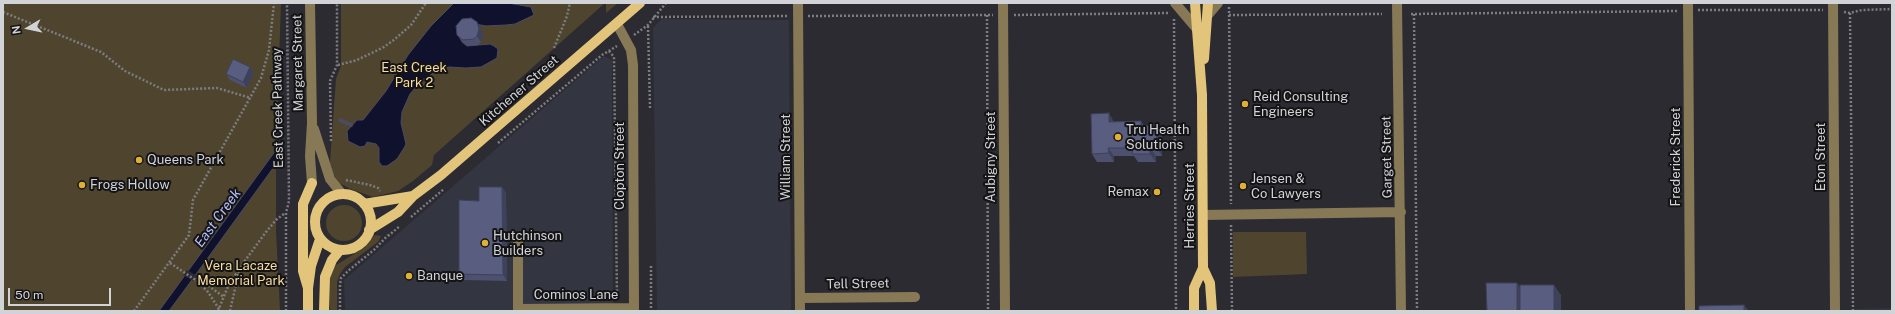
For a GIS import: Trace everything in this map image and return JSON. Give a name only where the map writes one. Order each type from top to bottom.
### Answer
[{"type":"main road","name":"Kitchener Street","points":[[369,230],[398,212],[413,196],[442,176],[640,3]]},
{"type":"main road","name":"Herries Street","points":[[1195,3],[1202,95],[1203,268],[1210,284],[1212,311]]},
{"type":"main road","name":"Herries Street","points":[[1202,95],[1208,3]]},
{"type":"main road","points":[[312,183],[313,198],[317,212]]},
{"type":"main road","points":[[308,288],[303,271],[303,204],[312,183]]},
{"type":"main road","points":[[342,194],[354,197],[364,204],[369,212],[371,221],[365,239],[358,245],[349,249],[340,250],[326,244],[320,239],[316,230],[315,221],[317,212],[327,199],[342,194]]},
{"type":"main road","name":"Kitchener Street","points":[[364,204],[413,196]]},
{"type":"main road","points":[[308,311],[308,288],[311,266],[320,239]]},
{"type":"main road","points":[[324,311],[325,277],[332,260],[340,250]]},
{"type":"main road","name":"Herries Street","points":[[1194,311],[1194,288],[1203,268]]},
{"type":"street","name":"Margaret Street","points":[[310,3],[312,123],[310,156],[312,183]]},
{"type":"street","name":"William Street","points":[[798,3],[800,311]]},
{"type":"street","name":"Aubigny Street","points":[[1004,3],[1005,311]]},
{"type":"street","points":[[1176,3],[1197,29]]},
{"type":"street","points":[[1207,16],[1218,3]]},
{"type":"street","name":"Garget Street","points":[[1398,3],[1401,311]]},
{"type":"street","name":"Frederick Street","points":[[1688,7],[1690,311]]},
{"type":"street","name":"Eton Street","points":[[1834,7],[1835,311]]},
{"type":"street","name":"Clopton Street","points":[[617,24],[631,50],[633,65],[634,310]]},
{"type":"street","name":"Margaret Street","points":[[312,123],[330,178],[342,194]]},
{"type":"street","points":[[1203,214],[1401,212]]},
{"type":"street","name":"Cominos Lane","points":[[518,237],[518,308],[617,308],[634,310]]},
{"type":"street","name":"Tell Street","points":[[800,298],[915,296]]},
{"type":"path","points":[[134,311],[189,235],[194,200],[201,185],[251,98],[267,64],[274,3]]},
{"type":"path","name":"East Creek Pathway","points":[[286,311],[286,213],[289,201],[287,3]]},
{"type":"path","points":[[331,147],[330,81],[338,65],[337,3]]},
{"type":"path","points":[[338,65],[357,60],[384,47],[411,25],[426,3]]},
{"type":"path","points":[[554,48],[567,16],[570,3]]},
{"type":"path","points":[[498,144],[602,55],[648,25],[666,3]]},
{"type":"path","points":[[1228,3],[1232,311]]},
{"type":"path","points":[[1417,311],[1413,14],[1688,7],[1820,10],[1834,7],[1850,13],[1862,10],[1892,9]]},
{"type":"path","points":[[3,12],[101,52],[125,71],[164,90],[217,88],[251,98]]},
{"type":"path","points":[[654,17],[1174,13],[1176,311]]},
{"type":"path","points":[[1850,13],[1853,311]]},
{"type":"path","points":[[1229,15],[1382,14]]},
{"type":"path","points":[[987,15],[988,311]]},
{"type":"path","points":[[648,25],[650,108]]},
{"type":"path","points":[[610,51],[614,57],[617,308]]},
{"type":"path","points":[[341,178],[345,180]]},
{"type":"path","points":[[410,217],[445,188]]},
{"type":"path","points":[[219,310],[231,279],[239,271],[266,232],[286,213]]},
{"type":"path","points":[[388,236],[405,222]]},
{"type":"path","points":[[170,262],[198,281],[208,292],[219,310]]},
{"type":"path","points":[[651,266],[651,311]]},
{"type":"path","points":[[230,311],[239,271]]},
{"type":"path","points":[[340,311],[340,285],[341,278],[345,274]]},
{"type":"path","points":[[198,281],[206,284],[224,297]]},
{"type":"shaded area","points":[[454,3],[508,3],[531,7],[534,15],[515,24],[486,26],[475,24],[460,38],[467,46],[490,44],[494,46],[498,49],[497,58],[481,67],[449,67],[440,69],[422,80],[410,94],[402,112],[401,123],[406,144],[397,159],[387,166],[382,166],[379,162],[379,148],[376,144],[367,142],[365,146],[360,147],[348,141],[347,131],[357,120],[363,120],[386,91],[408,55],[431,26]]},
{"type":"shaded area","points":[[662,19],[789,20],[791,311],[657,311],[653,28]]},
{"type":"shaded area","points":[[604,56],[612,60],[613,311],[345,311],[344,280]]},
{"type":"shaded area","points":[[276,150],[276,164],[186,288],[169,311],[159,311]]},
{"type":"shaded area","points":[[1892,308],[1892,311],[1856,311],[1856,309]]},
{"type":"green space","name":"Queens Park","points":[[3,3],[281,3],[276,150],[276,231],[280,311],[3,311]]},
{"type":"green space","name":"East Creek Park 2","points":[[341,3],[605,3],[434,155],[432,165],[413,181],[398,191],[373,197],[339,183],[334,175],[330,163],[336,79],[341,66]]},
{"type":"green space","points":[[606,3],[618,3],[606,13]]},
{"type":"green space","points":[[344,205],[357,210],[362,223],[357,236],[344,241],[331,236],[326,223],[331,210]]},
{"type":"green space","points":[[1233,232],[1306,232],[1307,274],[1233,277]]},
{"type":"green space","points":[[375,235],[381,236],[378,242],[345,267],[340,274],[337,282],[337,311],[330,311],[329,280],[331,272],[336,265],[364,248]]},
{"type":"pier","points":[[187,270],[197,276],[193,281],[183,275]]},
{"type":"building","points":[[471,18],[477,22],[479,29],[477,36],[474,39],[463,40],[457,35],[456,26],[462,19]]},
{"type":"building","points":[[233,59],[250,67],[243,82],[226,74]]},
{"type":"building","points":[[1109,113],[1109,122],[1141,121],[1141,126],[1156,125],[1157,148],[1150,148],[1150,154],[1132,154],[1133,148],[1108,148],[1109,153],[1092,154],[1091,114]]},
{"type":"building","name":"Hutchinson Builders","points":[[479,187],[502,187],[503,275],[459,274],[459,200],[479,201]]},
{"type":"building","points":[[1486,283],[1517,283],[1517,311],[1487,311]]},
{"type":"building","points":[[1520,285],[1554,285],[1554,311],[1520,311]]},
{"type":"building","points":[[1744,305],[1744,311],[1699,311],[1699,306]]},
{"type":"waterway","name":"East Creek","points":[[340,120],[351,125]]},
{"type":"place","name":"Reid Consulting Engineers","points":[[1245,104]]},
{"type":"place","name":"Tru Health Solutions","points":[[1118,137]]},
{"type":"place","name":"Queens Park","points":[[139,160]]},
{"type":"place","name":"Frogs Hollow","points":[[82,185]]},
{"type":"place","name":"Jensen & Co Lawyers","points":[[1243,186]]},
{"type":"place","name":"Remax","points":[[1157,192]]},
{"type":"place","name":"Hutchinson Builders","points":[[485,243]]},
{"type":"place","name":"Banque","points":[[409,276]]},
{"type":"park label","name":"Vera Lacaze Memorial Park","points":[[241,274]]}]
